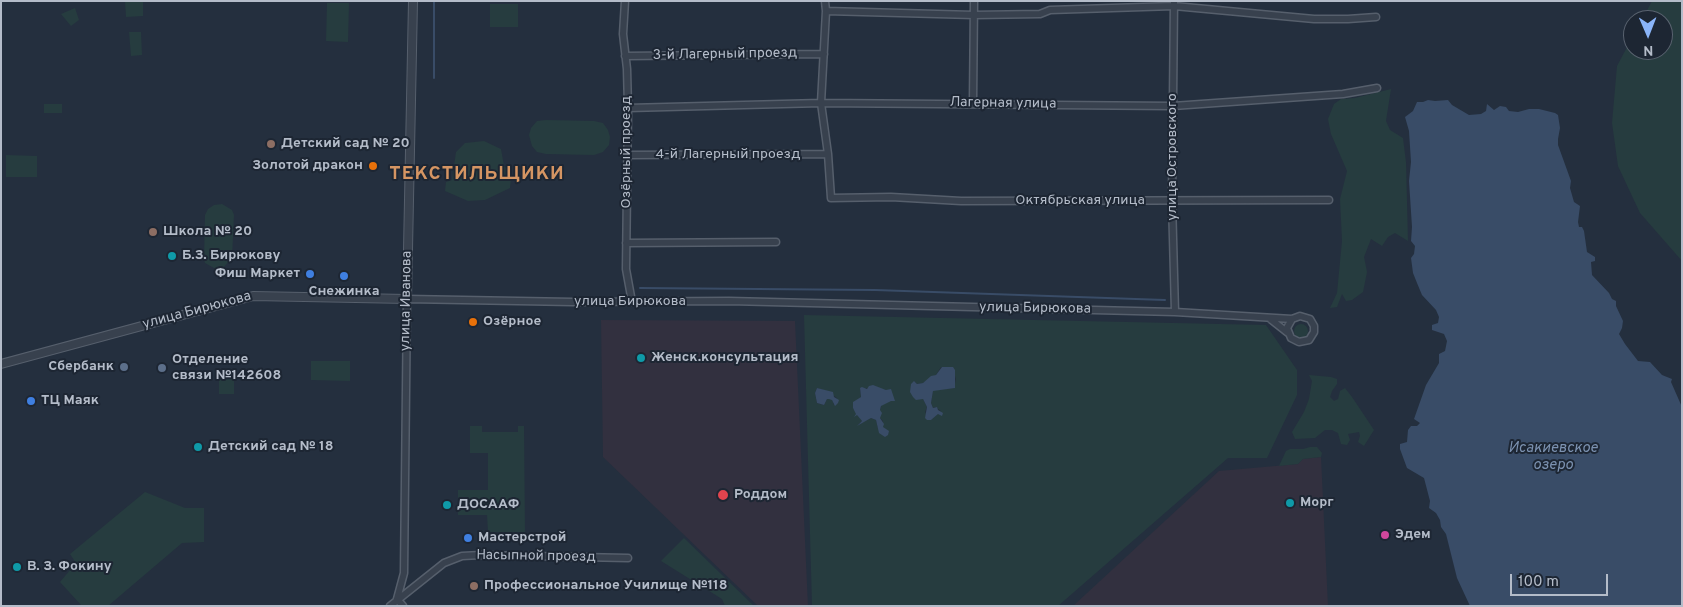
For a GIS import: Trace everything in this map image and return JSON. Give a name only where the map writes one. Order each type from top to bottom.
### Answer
[{"type":"street","name":"улица Иванова","points":[[397,600],[404,573],[413,1]]},
{"type":"street","name":"Озёрный проезд","points":[[625,1],[623,34],[628,108],[626,269],[632,302]]},
{"type":"street","points":[[825,1],[821,103],[828,154]]},
{"type":"street","points":[[973,103],[974,1]]},
{"type":"street","points":[[826,12],[974,15],[1040,14],[1050,10],[1174,4],[1314,19],[1348,19],[1376,16]]},
{"type":"street","name":"улица Островского","points":[[1174,4],[1172,201],[1175,312]]},
{"type":"street","name":"3-й Лагерный проезд","points":[[625,56],[824,54]]},
{"type":"street","name":"Лагерная улица","points":[[628,108],[821,103],[1173,106],[1343,94],[1377,88]]},
{"type":"street","name":"4-й Лагерный проезд","points":[[627,155],[828,154]]},
{"type":"street","name":"Октябрьская улица","points":[[828,154],[831,198],[891,197],[961,201],[1329,200]]},
{"type":"street","points":[[626,243],[776,242]]},
{"type":"street","name":"улица Бирюкова","points":[[1,364],[253,296],[632,302],[729,301],[1175,312],[1292,319],[1300,316],[1306,317],[1312,322],[1314,332],[1309,340],[1302,342],[1294,341],[1288,333],[1268,318]]},
{"type":"street","points":[[1288,333],[1292,319]]},
{"type":"street","name":"Насыпной проезд","points":[[390,606],[444,563],[462,556],[628,558]]},
{"type":"street","points":[[397,600],[403,606]]},
{"type":"shaded area","name":"Роддом","points":[[601,320],[795,321],[808,606],[758,606],[603,457]]},
{"type":"shaded area","points":[[1321,457],[1328,606],[1073,606],[1219,471],[1298,464],[1303,459]]},
{"type":"green space","points":[[125,1],[143,1],[143,16],[126,17]]},
{"type":"green space","points":[[1652,1],[1682,1],[1682,261],[1640,213],[1618,166],[1612,123],[1617,66],[1623,55],[1623,60],[1673,60],[1673,10],[1647,10]]},
{"type":"green space","points":[[327,3],[349,3],[348,42],[326,41]]},
{"type":"green space","points":[[490,4],[518,4],[518,27],[490,27]]},
{"type":"green space","points":[[75,8],[79,20],[71,26],[61,14]]},
{"type":"green space","points":[[129,32],[141,32],[142,55],[131,56]]},
{"type":"green space","points":[[1391,89],[1386,121],[1390,130],[1403,138],[1406,162],[1408,241],[1395,233],[1388,237],[1382,246],[1371,239],[1364,257],[1367,272],[1363,292],[1352,300],[1346,301],[1342,294],[1337,307],[1330,308],[1337,293],[1342,241],[1340,199],[1347,171],[1331,134],[1328,119],[1334,104],[1341,99],[1355,98]]},
{"type":"green space","points":[[44,104],[62,104],[62,113],[44,113]]},
{"type":"green space","points":[[537,121],[594,121],[603,123],[610,137],[609,145],[603,152],[594,155],[546,154],[537,152],[532,146],[529,135],[531,128]]},
{"type":"green space","points":[[484,141],[501,149],[504,166],[512,171],[510,188],[485,200],[468,201],[445,191],[446,182],[452,180],[456,152],[465,143]]},
{"type":"green space","points":[[6,155],[37,156],[37,177],[6,177]]},
{"type":"green space","points":[[222,204],[232,210],[234,215],[232,258],[224,267],[214,268],[205,263],[204,259],[205,215],[208,209],[214,205]]},
{"type":"green space","points":[[804,315],[1266,325],[1297,370],[1297,395],[1267,458],[1228,458],[1058,606],[812,606]],"holes":[[[941,367],[951,369],[956,379],[954,388],[933,390],[931,403],[933,408],[935,407],[941,411],[931,420],[925,412],[927,407],[923,399],[919,398],[914,381],[917,384],[923,383],[936,375]],[[817,388],[837,398],[834,405],[832,399],[827,399],[824,405],[817,403],[815,393]],[[860,388],[886,390],[880,410],[883,427],[878,428],[876,420],[871,418],[858,425],[862,421],[853,408],[856,401],[861,397]]]},
{"type":"green space","points":[[1298,324],[1304,324],[1308,331],[1304,338],[1298,338],[1294,334],[1294,328]]},
{"type":"green space","points":[[311,361],[350,361],[350,381],[311,380]]},
{"type":"green space","points":[[1309,375],[1337,379],[1337,384],[1330,397],[1334,401],[1338,399],[1340,391],[1345,388],[1352,397],[1374,430],[1364,446],[1358,442],[1359,432],[1348,434],[1350,440],[1347,445],[1341,444],[1338,433],[1332,430],[1325,430],[1315,438],[1295,439],[1292,432],[1304,412],[1309,399],[1312,381]]},
{"type":"green space","points":[[219,379],[234,379],[234,394],[219,394]]},
{"type":"green space","points":[[470,426],[482,426],[482,432],[518,432],[518,426],[524,426],[525,532],[488,532],[487,515],[458,515],[458,490],[488,490],[488,453],[470,453]]},
{"type":"green space","points":[[1317,447],[1322,453],[1321,457],[1303,459],[1298,464],[1279,466],[1286,451]]},
{"type":"green space","points":[[145,492],[185,508],[204,508],[204,542],[182,543],[108,606],[81,605],[60,582],[76,563],[70,554]]},
{"type":"green space","points":[[684,538],[754,606],[725,606],[722,599],[661,561]]},
{"type":"water","name":"Исакиевское озеро","points":[[1448,100],[1452,105],[1469,115],[1481,114],[1486,111],[1487,104],[1494,110],[1500,106],[1506,107],[1509,111],[1518,112],[1539,109],[1558,115],[1560,128],[1558,145],[1571,181],[1570,188],[1574,202],[1580,206],[1579,227],[1582,227],[1584,231],[1587,252],[1595,257],[1595,261],[1591,262],[1592,275],[1609,293],[1612,299],[1616,301],[1616,306],[1623,321],[1619,334],[1625,344],[1638,361],[1650,362],[1662,375],[1672,379],[1671,382],[1682,407],[1682,606],[1470,606],[1457,578],[1446,534],[1441,527],[1436,513],[1429,508],[1430,501],[1424,478],[1407,468],[1400,449],[1400,444],[1407,442],[1408,430],[1411,426],[1417,426],[1420,423],[1414,419],[1426,385],[1439,363],[1439,354],[1445,351],[1447,341],[1444,334],[1432,330],[1432,325],[1438,323],[1439,317],[1436,310],[1422,295],[1413,273],[1411,258],[1414,254],[1415,246],[1411,241],[1409,181],[1411,162],[1409,131],[1405,117],[1413,111],[1417,102]]},
{"type":"water","points":[[942,367],[953,367],[955,370],[955,388],[933,391],[931,403],[933,408],[937,407],[943,413],[942,416],[938,414],[931,420],[927,420],[925,418],[927,407],[923,399],[916,400],[913,397],[910,392],[911,384],[914,381],[917,384],[923,383],[931,376],[936,375]]},
{"type":"water","points":[[873,385],[886,390],[891,389],[895,401],[881,406],[880,410],[882,413],[880,418],[884,424],[883,427],[889,431],[885,437],[879,433],[876,420],[871,418],[857,426],[862,421],[857,415],[854,417],[856,414],[853,402],[861,397],[860,388],[867,389]]},
{"type":"water","points":[[817,388],[833,392],[834,397],[839,400],[838,403],[835,406],[832,400],[827,399],[824,405],[817,403],[815,393]]},
{"type":"waterway","points":[[434,1],[434,78]]},
{"type":"waterway","points":[[640,288],[875,290],[1165,300]]},
{"type":"place","name":"Детский сад № 20","points":[[271,144]]},
{"type":"place","name":"Золотой дракон","points":[[373,166]]},
{"type":"place","name":"Школа № 20","points":[[153,232]]},
{"type":"place","name":"Б.З. Бирюкову","points":[[172,256]]},
{"type":"place","name":"Фиш Маркет","points":[[310,274]]},
{"type":"place","name":"Снежинка","points":[[344,276]]},
{"type":"place","name":"Озёрное","points":[[473,322]]},
{"type":"place","name":"Женск.консультация","points":[[641,358]]},
{"type":"place","name":"Сбербанк","points":[[124,367]]},
{"type":"place","name":"Отделение связи №142608","points":[[162,368]]},
{"type":"place","name":"ТЦ Маяк","points":[[31,401]]},
{"type":"place","name":"Детский сад № 18","points":[[198,447]]},
{"type":"place","name":"Роддом","points":[[723,495]]},
{"type":"place","name":"Морг","points":[[1290,503]]},
{"type":"place","name":"ДОСААФ","points":[[447,505]]},
{"type":"place","name":"Эдем","points":[[1385,535]]},
{"type":"place","name":"Мастерстрой","points":[[468,538]]},
{"type":"place","name":"В. З. Фокину","points":[[17,567]]},
{"type":"place","name":"Профессиональное Училище №118","points":[[474,586]]},
{"type":"district","name":"ТЕКСТИЛЬЩИКИ","points":[[477,175]]}]
